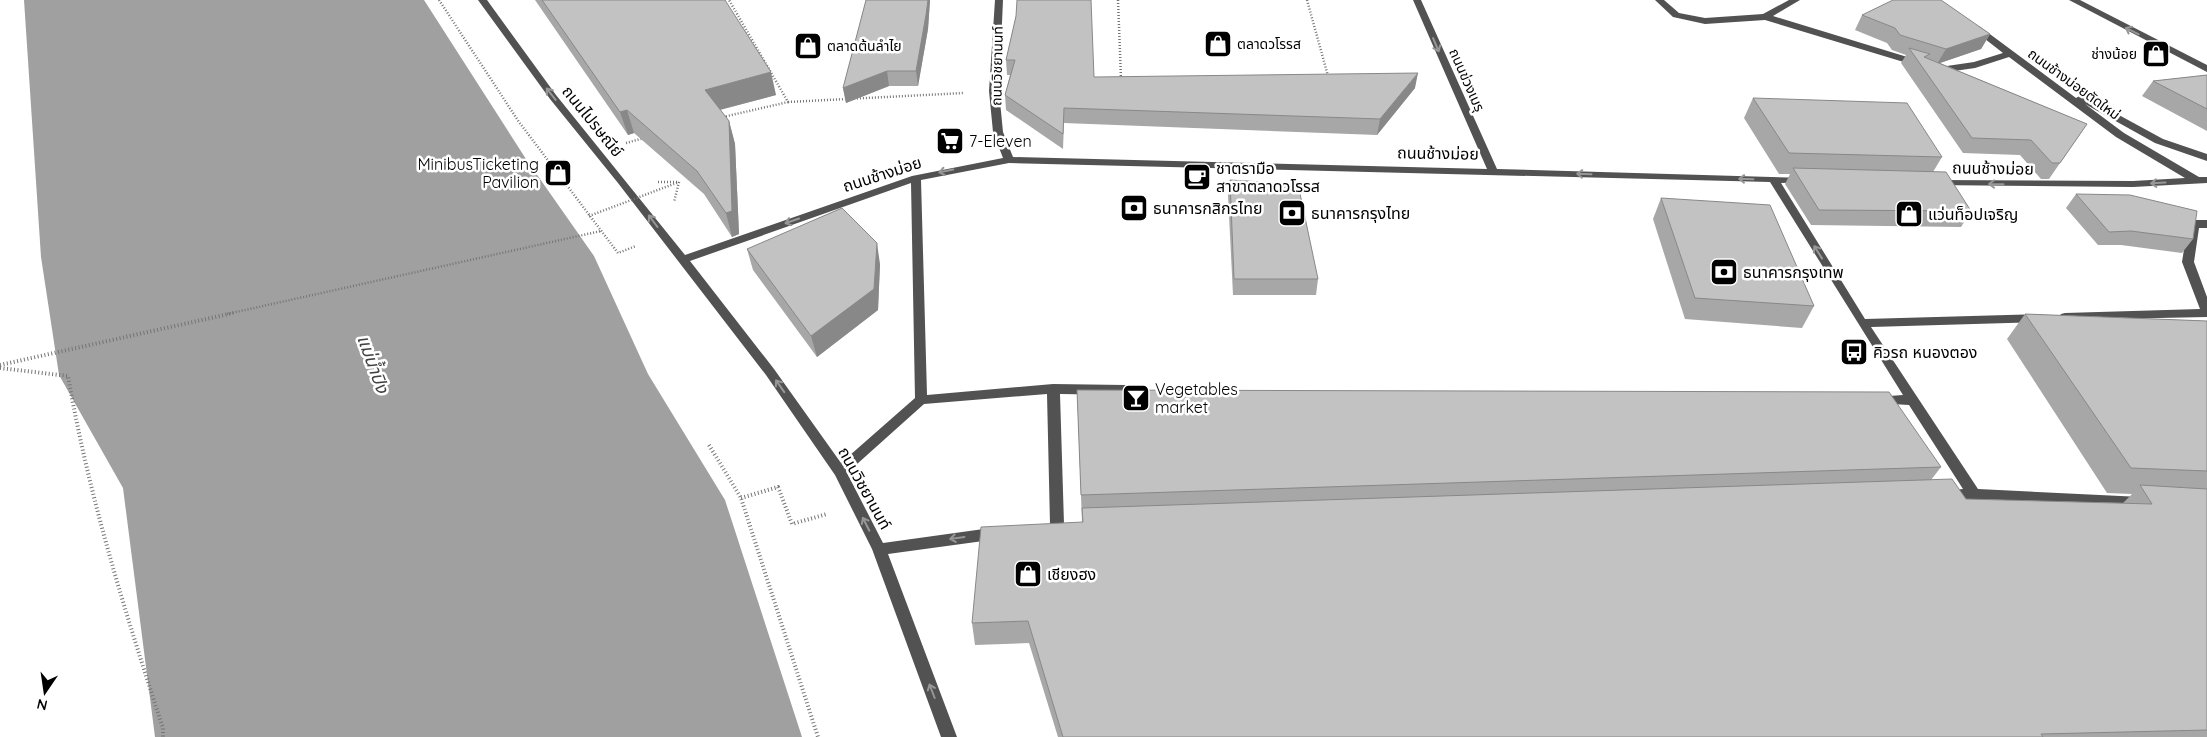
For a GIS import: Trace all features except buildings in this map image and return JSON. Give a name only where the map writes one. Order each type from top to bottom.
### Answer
[{"type":"street","name":"ถนนไปรษณีย์","points":[[482,0],[553,98],[684,259]]},
{"type":"street","name":"ถนนวิชยานนท์","points":[[999,0],[994,91],[998,132],[1008,160]]},
{"type":"street","name":"ถนนข่วงเมรุ","points":[[1417,0],[1493,171]]},
{"type":"street","points":[[1659,0],[1676,14],[1690,19],[1704,21],[1765,17],[1940,70],[1974,65],[2009,54]]},
{"type":"street","points":[[1765,17],[1796,0]]},
{"type":"street","points":[[2073,0],[2207,69]]},
{"type":"street","name":"ถนนช้างม่อยตัดใหม่","points":[[1968,22],[2026,67],[2120,135],[2202,180],[2207,187]]},
{"type":"street","points":[[2026,67],[2159,141],[2207,158]]},
{"type":"street","name":"ถนนช้างม่อย","points":[[684,259],[916,178],[1008,160],[1813,180]]},
{"type":"street","points":[[916,178],[921,400]]},
{"type":"street","points":[[1773,179],[1862,323],[1974,494]]},
{"type":"street","name":"ถนนช้างม่อย","points":[[1922,183],[2133,184],[2202,180]]},
{"type":"street","points":[[1862,323],[2207,313],[2188,262],[2194,224],[2207,224]]},
{"type":"street","name":"ถนนวิชยานนท์","points":[[684,259],[770,372],[840,472],[879,549],[949,737]]},
{"type":"street","points":[[1038,527],[1062,524],[1053,389]]},
{"type":"street","points":[[840,472],[921,400],[1053,389],[1142,390]]},
{"type":"street","points":[[1863,399],[1912,400]]},
{"type":"street","points":[[1934,495],[1974,494],[2158,502]]},
{"type":"street","points":[[879,549],[1010,531]]},
{"type":"path","points":[[439,0],[518,122],[618,253]]},
{"type":"path","points":[[729,0],[788,102]]},
{"type":"path","points":[[1118,0],[1121,80]]},
{"type":"path","points":[[1306,0],[1329,80]]},
{"type":"path","points":[[721,118],[788,102],[994,91]]},
{"type":"path","points":[[597,150],[644,138]]},
{"type":"path","points":[[589,216],[679,182]]},
{"type":"path","points":[[0,367],[602,231]]},
{"type":"path","points":[[0,367],[68,376],[76,428],[120,599],[163,728],[163,737]]},
{"type":"path","points":[[709,445],[741,498],[794,657],[818,737]]},
{"type":"path","points":[[741,498],[778,487],[792,524],[856,505]]},
{"type":"water","name":"แม่น้ำปิง","points":[[24,0],[424,0],[526,159],[594,256],[648,374],[725,500],[802,737],[155,737],[123,488],[59,375],[41,257]]},
{"type":"place","name":"ตลาดวโรรส","points":[[1218,44]]},
{"type":"place","name":"ตลาดต้นลำไย","points":[[808,46]]},
{"type":"place","name":"ช่างน้อย","points":[[2156,54]]},
{"type":"place","name":"7-Eleven","points":[[950,141]]},
{"type":"place","name":"MinibusTicketing Pavilion","points":[[558,173]]},
{"type":"place","name":"ชาตรามือ สาขาตลาดวโรรส","points":[[1197,177]]},
{"type":"place","name":"ธนาคารกสิกรไทย","points":[[1134,208]]},
{"type":"place","name":"ธนาคารกรุงไทย","points":[[1292,213]]},
{"type":"place","name":"แว่นท็อปเจริญ","points":[[1909,214]]},
{"type":"place","name":"ธนาคารกรุงเทพ","points":[[1724,272]]},
{"type":"place","name":"คิวรถ หนองตอง","points":[[1854,352]]},
{"type":"place","name":"Vegetables market","points":[[1136,398]]},
{"type":"place","name":"เชียงฮง","points":[[1028,574]]}]
